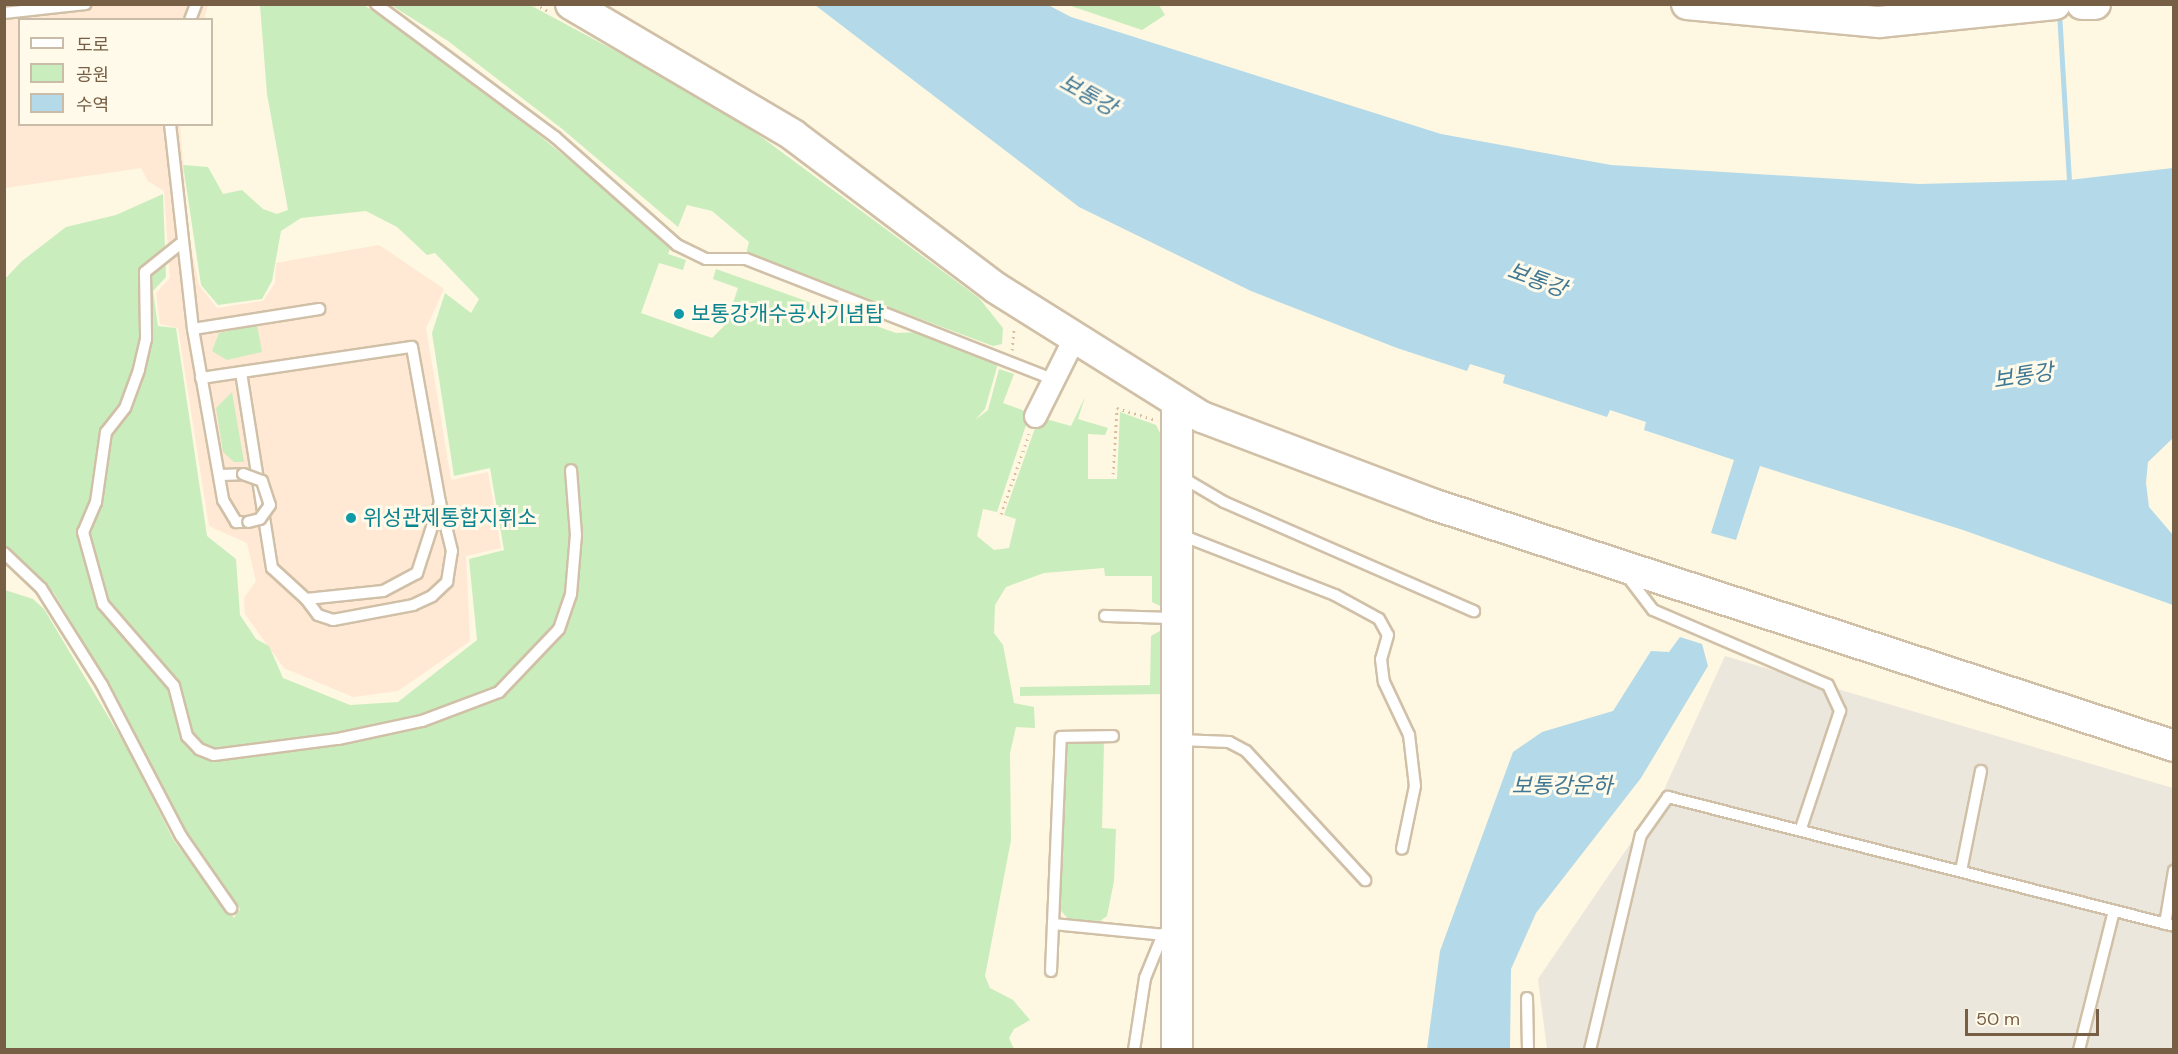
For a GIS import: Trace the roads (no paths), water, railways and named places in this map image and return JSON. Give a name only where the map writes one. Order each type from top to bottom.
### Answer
[{"type":"main road","points":[[571,4],[793,135],[1073,340],[1177,404],[1432,504],[2174,746]]},
{"type":"main road","points":[[1687,4],[1879,22],[2055,5]]},
{"type":"main road","points":[[2082,4],[2095,4]]},
{"type":"main road","points":[[1177,404],[1176,740],[1171,935],[1177,1050]]},
{"type":"street","points":[[1035,416],[1050,378],[1073,340]]},
{"type":"lane","points":[[4,13],[86,4]]},
{"type":"lane","points":[[376,4],[473,70],[677,245],[706,259],[747,259],[1050,378]]},
{"type":"lane","points":[[170,126],[180,244],[201,378],[220,475],[229,516],[248,522],[267,514],[270,505],[262,481],[243,474],[220,475]]},
{"type":"lane","points":[[180,244],[145,272],[146,339],[139,370],[125,408],[106,432],[96,502],[83,532],[103,604],[174,686],[187,736],[199,749],[214,755],[338,740],[422,722],[499,692],[558,629],[571,594],[576,535],[571,470]]},
{"type":"lane","points":[[193,329],[319,309]]},
{"type":"lane","points":[[201,378],[412,347],[440,502],[452,551],[447,582],[432,596],[413,605],[333,620],[318,615],[306,599],[272,568],[242,372]]},
{"type":"lane","points":[[1177,474],[1224,502],[1474,611]]},
{"type":"lane","points":[[306,599],[383,591],[417,573],[440,502]]},
{"type":"lane","points":[[1178,534],[1335,595],[1379,619],[1388,634],[1381,660],[1384,682],[1409,735],[1415,786],[1402,849]]},
{"type":"lane","points":[[4,553],[41,588],[102,685],[181,836],[231,908]]},
{"type":"lane","points":[[1617,564],[1653,610],[1828,685],[1840,711],[1801,828]]},
{"type":"lane","points":[[1105,616],[1177,618]]},
{"type":"lane","points":[[1051,971],[1061,737],[1113,736]]},
{"type":"lane","points":[[1176,740],[1229,742],[1246,751],[1365,880]]},
{"type":"lane","points":[[1961,871],[1981,771]]},
{"type":"lane","points":[[1590,1050],[1641,835],[1668,797],[1801,828],[2169,925],[2174,871]]},
{"type":"lane","points":[[2079,1050],[2114,911]]},
{"type":"lane","points":[[1053,924],[1171,935],[1145,978],[1134,1050]]},
{"type":"lane","points":[[1527,998],[1528,1050]]},
{"type":"water","name":"보통강","points":[[815,5],[1048,5],[1071,17],[1441,134],[1611,165],[1919,184],[2069,180],[2173,168],[2173,438],[2148,462],[2146,483],[2149,507],[2173,535],[2173,605],[1963,530],[1760,466],[1736,540],[1711,533],[1734,460],[1644,430],[1646,422],[1610,410],[1607,417],[1503,383],[1505,375],[1470,364],[1467,371],[1397,348],[1251,291],[1079,207]]},
{"type":"water","name":"보통강운하","points":[[1680,637],[1702,644],[1708,666],[1641,778],[1536,913],[1511,969],[1510,1049],[1427,1049],[1440,951],[1513,752],[1542,732],[1613,711],[1651,651],[1669,652]]},
{"type":"waterway","points":[[2059,12],[2069,180]]},
{"type":"place","name":"보통강개수공사기념탑","points":[[679,314]]},
{"type":"place","name":"위성관제통합지휘소","points":[[351,518]]}]
